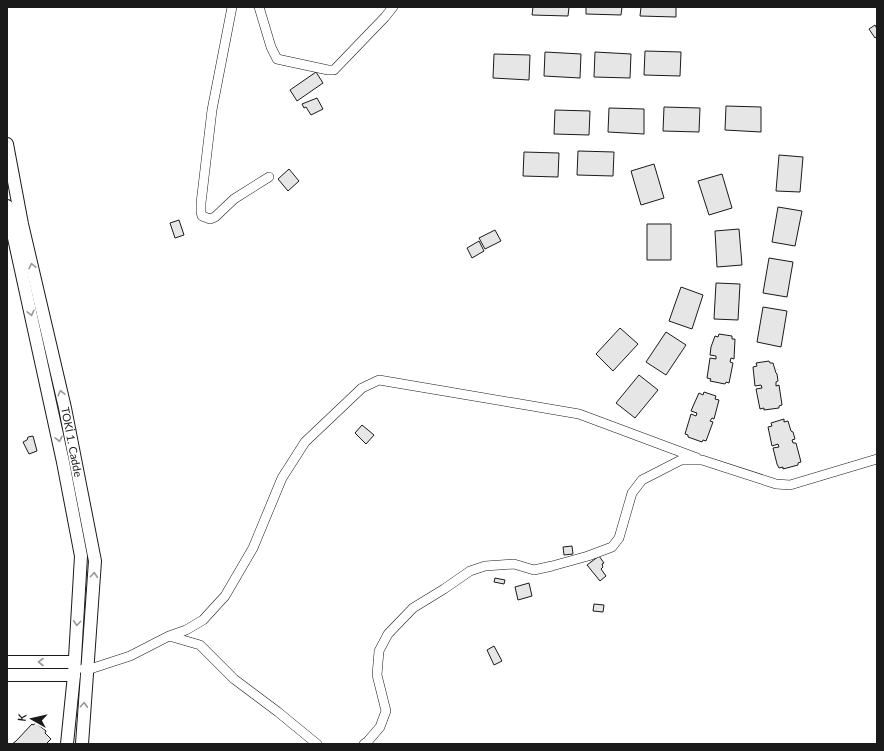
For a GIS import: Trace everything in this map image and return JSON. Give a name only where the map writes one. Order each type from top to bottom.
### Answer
[{"type":"main road","name":"TOKİ 1. Cadde","points":[[7,144],[22,224],[65,408],[95,560],[82,744]]},
{"type":"main road","points":[[7,206],[9,227],[63,462],[81,556],[74,668],[67,744]]},
{"type":"main road","points":[[7,662],[74,668]]},
{"type":"main road","points":[[7,675],[74,668]]},
{"type":"street","points":[[232,7],[212,110],[201,203],[202,216],[210,219],[215,217],[234,199],[269,177]]},
{"type":"street","points":[[259,7],[271,47],[277,59],[334,70],[393,7]]},
{"type":"street","points":[[74,668],[87,670],[130,656],[169,636],[186,630],[203,620],[224,596],[253,548],[282,478],[305,442],[362,388],[379,380],[579,414],[702,460],[776,484],[790,485],[877,459]]},
{"type":"street","points":[[364,744],[380,727],[386,711],[378,675],[379,651],[388,634],[413,608],[470,571],[486,566],[514,564],[534,570],[588,556],[612,547],[619,538],[632,493],[642,480],[681,460],[702,460]]},
{"type":"street","points":[[169,636],[200,645],[234,679],[317,744]]},
{"type":"building","points":[[533,7],[569,7],[568,16],[532,15]]},
{"type":"building","points":[[586,7],[622,7],[621,15],[586,14]]},
{"type":"building","points":[[641,7],[676,7],[676,17],[640,16]]},
{"type":"building","points":[[875,25],[877,29],[877,36],[875,38],[869,29]]},
{"type":"building","points":[[645,51],[681,52],[680,76],[644,75]]},
{"type":"building","points":[[545,52],[581,54],[580,78],[544,76]]},
{"type":"building","points":[[595,52],[631,54],[630,78],[594,77]]},
{"type":"building","points":[[494,54],[530,55],[529,80],[493,78]]},
{"type":"building","points":[[316,72],[323,83],[297,101],[290,90]]},
{"type":"building","points":[[317,98],[323,109],[311,115],[302,104]]},
{"type":"building","points":[[726,106],[761,107],[761,132],[725,130]]},
{"type":"building","points":[[664,107],[700,108],[699,132],[663,131]]},
{"type":"building","points":[[609,108],[644,109],[644,134],[608,132]]},
{"type":"building","points":[[555,110],[590,111],[589,135],[554,134]]},
{"type":"building","points":[[578,151],[614,152],[613,176],[577,175]]},
{"type":"building","points":[[524,152],[559,153],[558,177],[523,176]]},
{"type":"building","points":[[779,155],[803,157],[800,192],[776,191]]},
{"type":"building","points":[[654,164],[664,198],[641,205],[631,171]]},
{"type":"building","points":[[289,169],[299,181],[288,191],[278,179]]},
{"type":"building","points":[[722,174],[732,208],[709,215],[698,181]]},
{"type":"building","points":[[778,207],[802,211],[795,246],[772,242]]},
{"type":"building","points":[[179,220],[184,235],[175,238],[170,223]]},
{"type":"building","points":[[647,224],[671,224],[671,260],[647,260]]},
{"type":"building","points":[[739,229],[742,265],[717,267],[715,231]]},
{"type":"building","points":[[495,230],[501,241],[485,249],[479,238]]},
{"type":"building","points":[[479,241],[484,251],[472,258],[467,248]]},
{"type":"building","points":[[769,258],[793,262],[787,297],[763,293]]},
{"type":"building","points":[[716,283],[740,284],[738,320],[714,319]]},
{"type":"building","points":[[681,287],[703,295],[692,329],[669,321]]},
{"type":"building","points":[[763,307],[787,311],[781,347],[757,342]]},
{"type":"building","points":[[620,328],[638,344],[613,371],[596,354]]},
{"type":"building","points":[[666,332],[686,345],[666,375],[646,362]]},
{"type":"building","points":[[719,334],[732,336],[732,339],[735,339],[734,359],[731,358],[730,362],[733,363],[729,383],[726,382],[725,384],[710,381],[711,379],[707,378],[710,358],[716,359],[716,356],[710,355],[711,347],[715,336],[718,337]]},
{"type":"building","points":[[769,361],[770,363],[773,363],[777,374],[778,381],[776,382],[776,386],[779,385],[782,405],[779,406],[779,408],[764,410],[764,408],[760,409],[756,389],[762,388],[761,385],[755,386],[753,367],[757,366],[756,363]]},
{"type":"building","points":[[639,375],[658,390],[635,418],[616,403]]},
{"type":"building","points":[[704,392],[716,396],[715,399],[719,400],[714,419],[712,418],[710,421],[713,422],[706,441],[703,440],[702,442],[688,437],[688,435],[685,434],[691,414],[696,416],[697,413],[691,411],[694,404],[699,393],[703,395]]},
{"type":"building","points":[[784,419],[784,422],[788,421],[791,431],[793,432],[795,439],[792,440],[793,443],[796,443],[801,462],[798,463],[798,465],[783,469],[783,467],[779,468],[777,464],[773,448],[779,447],[778,444],[772,446],[768,427],[772,426],[771,423]]},
{"type":"building","points":[[362,425],[374,435],[366,444],[355,433]]},
{"type":"building","points":[[33,436],[37,451],[29,454],[23,442],[27,440],[28,437]]},
{"type":"building","points":[[572,546],[573,554],[564,555],[563,547]]},
{"type":"building","points":[[599,556],[604,563],[602,564],[603,567],[601,569],[606,576],[600,581],[587,565]]},
{"type":"building","points":[[495,578],[505,580],[504,584],[494,582]]},
{"type":"building","points":[[529,583],[532,596],[518,600],[515,587]]},
{"type":"building","points":[[594,604],[604,605],[603,612],[593,611]]},
{"type":"building","points":[[494,646],[502,661],[494,665],[487,650]]},
{"type":"building","points":[[36,723],[46,731],[45,733],[51,739],[46,744],[12,744],[32,724],[33,725]]}]
